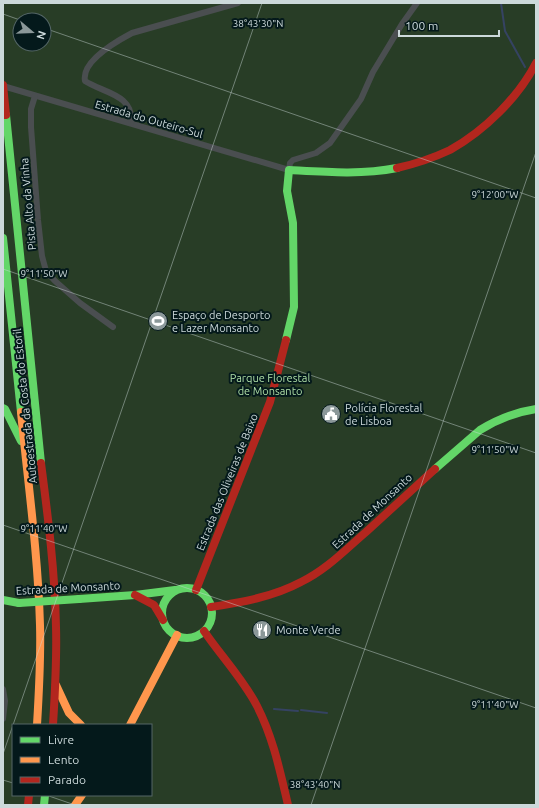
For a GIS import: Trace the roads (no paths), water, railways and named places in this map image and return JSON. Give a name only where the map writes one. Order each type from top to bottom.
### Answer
[{"type":"main road","points":[[289,170],[349,173],[388,169],[417,162],[441,153],[462,142],[486,123],[506,104],[526,79],[536,63]]},
{"type":"main road","name":"Autoestrada da Costa do Estoril","points":[[3,86],[50,538],[56,626],[56,683],[53,724]]},
{"type":"main road","name":"Estrada das Oliveiras de Baixo","points":[[196,590],[270,402],[294,308],[293,223],[287,191],[289,170]]},
{"type":"main road","name":"Autoestrada da Costa do Estoril","points":[[3,238],[34,538],[40,624],[40,682],[37,724]]},
{"type":"main road","points":[[3,408],[16,430],[25,450]]},
{"type":"main road","name":"Estrada de Monsanto","points":[[211,607],[238,603],[265,596],[293,586],[312,577],[330,565],[422,480],[480,430],[507,416],[536,409]]},
{"type":"main road","name":"Estrada de Monsanto","points":[[3,600],[19,603],[135,595],[183,589]]},
{"type":"main road","points":[[177,590],[196,590],[207,598],[211,607],[211,620],[204,631],[191,637],[177,635],[169,630],[164,622],[163,609],[168,598],[177,590]]},
{"type":"main road","name":"Estrada de Monsanto","points":[[135,595],[154,605],[164,622]]},
{"type":"main road","points":[[204,631],[250,693],[260,711],[271,741],[288,805]]},
{"type":"main road","points":[[130,724],[177,635]]},
{"type":"main road","points":[[56,683],[69,713],[80,724]]},
{"type":"main road","points":[[125,724],[137,711]]},
{"type":"main road","points":[[75,805],[81,796]]},
{"type":"street","points":[[131,123],[132,115],[128,107],[118,96],[85,81],[85,72],[93,61],[119,40],[132,33],[238,3]]},
{"type":"street","points":[[289,170],[290,163],[293,160],[316,153],[330,143],[338,133],[362,100],[373,72],[416,3]]},
{"type":"street","name":"Estrada do Outeiro-Sul","points":[[3,86],[289,170]]},
{"type":"street","name":"Pista Alto da Vinha","points":[[35,96],[31,109],[32,127],[38,220],[42,256],[46,271],[49,276],[60,286],[113,327]]},
{"type":"street","points":[[3,689],[6,701],[3,719]]},
{"type":"waterway","points":[[501,3],[505,31],[525,67]]},
{"type":"waterway","points":[[274,709],[298,711]]},
{"type":"waterway","points":[[301,710],[327,713]]},
{"type":"place","name":"Espaço de Desporto e Lazer Monsanto","points":[[158,321]]},
{"type":"place","name":"Polícia Florestal de Lisboa","points":[[331,414]]},
{"type":"place","name":"Monte Verde","points":[[262,630]]},
{"type":"park label","name":"Parque Florestal de Monsanto","points":[[270,384]]}]
